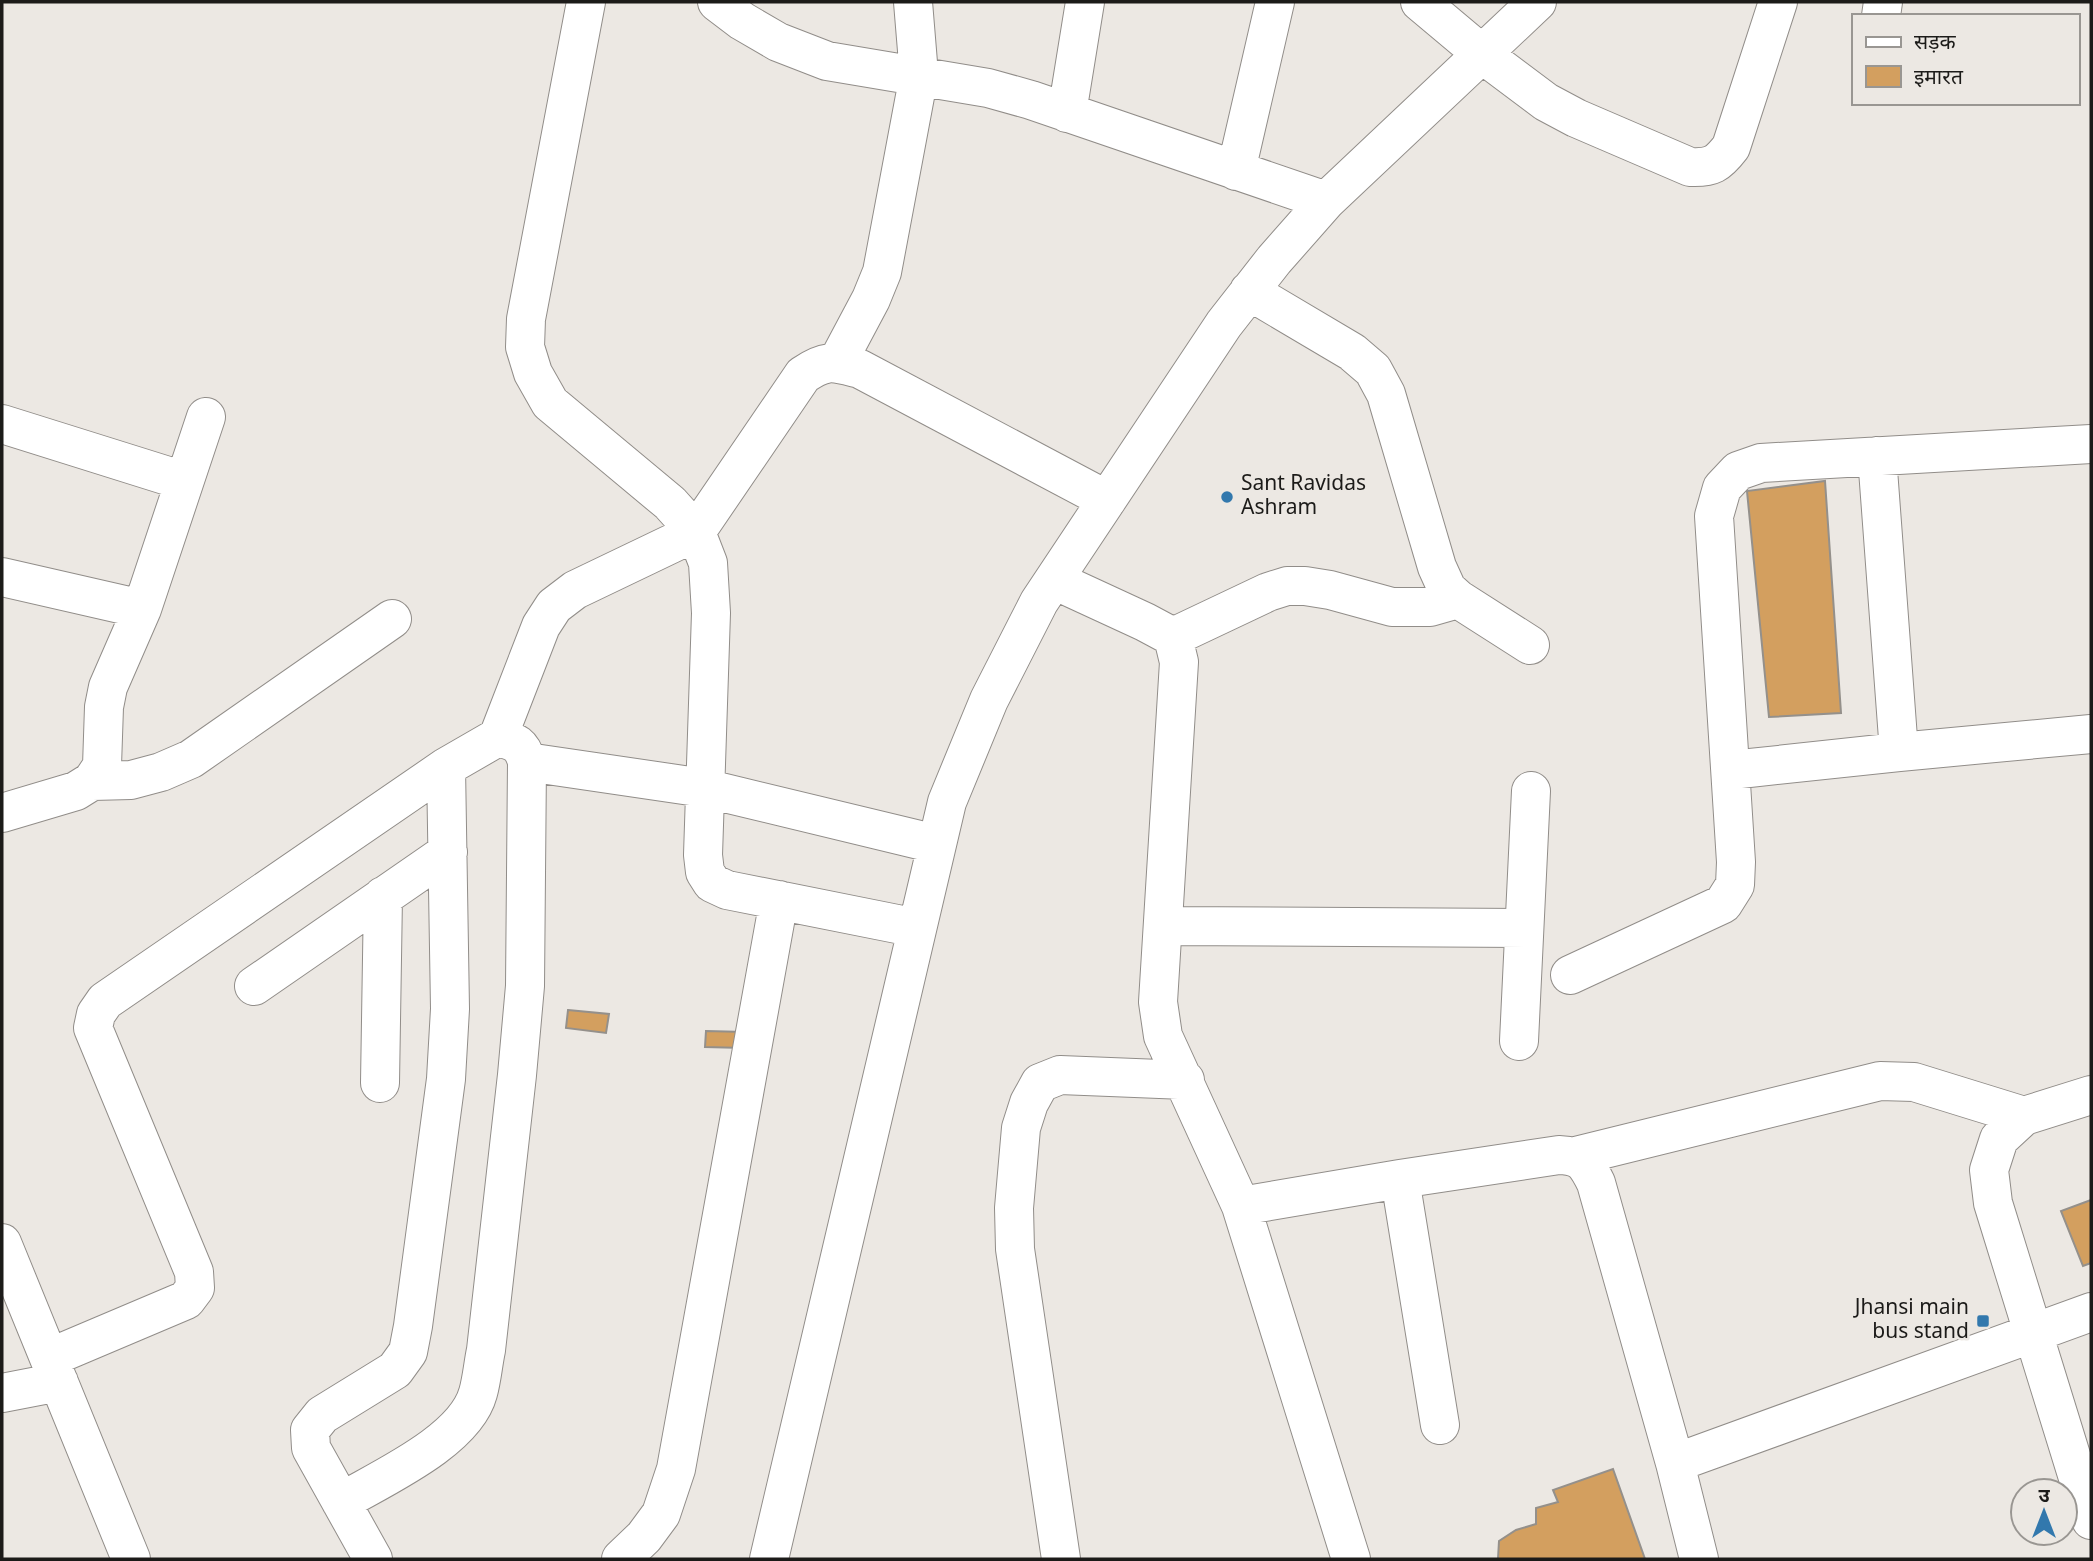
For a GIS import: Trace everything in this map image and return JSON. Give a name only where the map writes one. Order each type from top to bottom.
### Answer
[{"type":"street","points":[[586,2],[526,319],[525,347],[533,373],[550,403],[670,503],[696,532],[708,563],[711,613],[704,789],[705,872],[712,883],[727,890],[917,928]]},
{"type":"street","points":[[717,2],[742,21],[778,42],[827,61],[988,88],[1031,100],[1326,201]]},
{"type":"street","points":[[837,363],[871,299],[882,272],[919,75],[913,2]]},
{"type":"street","points":[[1068,113],[1085,2]]},
{"type":"street","points":[[1236,171],[1275,2]]},
{"type":"street","points":[[1420,2],[1482,54],[1546,102],[1576,118],[1690,167],[1706,168],[1720,161],[1731,147],[1777,2]]},
{"type":"street","points":[[769,1559],[936,844],[947,803],[989,700],[1039,602],[1224,324],[1249,291],[1326,201],[1537,2]]},
{"type":"street","points":[[1249,291],[1352,352],[1373,370],[1386,394],[1437,567],[1447,589],[1458,599],[1530,645]]},
{"type":"street","points":[[2,1393],[54,1370],[186,1300],[195,1288],[194,1272],[93,1028],[96,1014],[105,1001],[446,767],[498,737],[541,626],[554,606],[575,590],[696,532],[803,375],[820,364],[837,363],[860,369],[1107,500]]},
{"type":"street","points":[[2,813],[76,791],[92,781],[102,766],[104,707],[108,687],[142,609],[206,417]]},
{"type":"street","points":[[2,424],[184,481]]},
{"type":"street","points":[[1570,975],[1723,904],[1735,885],[1731,770],[1714,516],[1722,488],[1738,471],[1761,463],[2091,444]]},
{"type":"street","points":[[1877,456],[1899,752]]},
{"type":"street","points":[[2,577],[142,609]]},
{"type":"street","points":[[1054,580],[1173,637],[1179,662],[1158,1002],[1163,1036],[1241,1206],[1351,1559]]},
{"type":"street","points":[[1173,637],[1268,592],[1287,586],[1330,590],[1392,607],[1430,607],[1458,599]]},
{"type":"street","points":[[92,781],[131,780],[161,772],[191,759],[392,619]]},
{"type":"street","points":[[1731,770],[2091,734]]},
{"type":"street","points":[[341,1502],[439,1444],[463,1423],[478,1395],[486,1350],[525,986],[527,762],[523,749],[513,741],[498,737]]},
{"type":"street","points":[[527,762],[704,789],[936,844]]},
{"type":"street","points":[[373,1559],[311,1448],[310,1430],[322,1415],[395,1370],[408,1352],[446,1079],[450,1009],[446,767]]},
{"type":"street","points":[[1519,1041],[1531,791]]},
{"type":"street","points":[[254,986],[448,852]]},
{"type":"street","points":[[380,1083],[383,896]]},
{"type":"street","points":[[621,1559],[644,1537],[661,1514],[676,1469],[779,900]]},
{"type":"street","points":[[1163,926],[1524,928]]},
{"type":"street","points":[[1061,1559],[1016,1249],[1014,1208],[1021,1128],[1029,1102],[1040,1083],[1060,1075],[1185,1080]]},
{"type":"street","points":[[1241,1206],[1559,1155],[1576,1156],[1880,1081],[1914,1082],[2024,1116]]},
{"type":"street","points":[[2091,1095],[2024,1116],[1999,1139],[1989,1170],[1993,1203],[2091,1520]]},
{"type":"street","points":[[1576,1156],[1589,1167],[1596,1183],[1675,1463],[1699,1559]]},
{"type":"street","points":[[1400,1179],[1440,1425]]},
{"type":"street","points":[[2,1243],[131,1559]]},
{"type":"street","points":[[1675,1463],[2091,1311]]},
{"type":"building","points":[[1825,481],[1841,713],[1769,717],[1747,491]]},
{"type":"building","points":[[568,1010],[609,1014],[606,1033],[566,1028]]},
{"type":"building","points":[[706,1031],[745,1032],[744,1048],[705,1047]]},
{"type":"building","points":[[2091,1200],[2091,1263],[2083,1266],[2061,1211]]},
{"type":"building","points":[[1613,1469],[1645,1559],[1498,1559],[1499,1541],[1516,1530],[1536,1524],[1536,1508],[1558,1502],[1553,1490]]},
{"type":"place","name":"Sant Ravidas Ashram","points":[[1227,497]]},
{"type":"place","name":"Jhansi main bus stand","points":[[1983,1321]]}]
